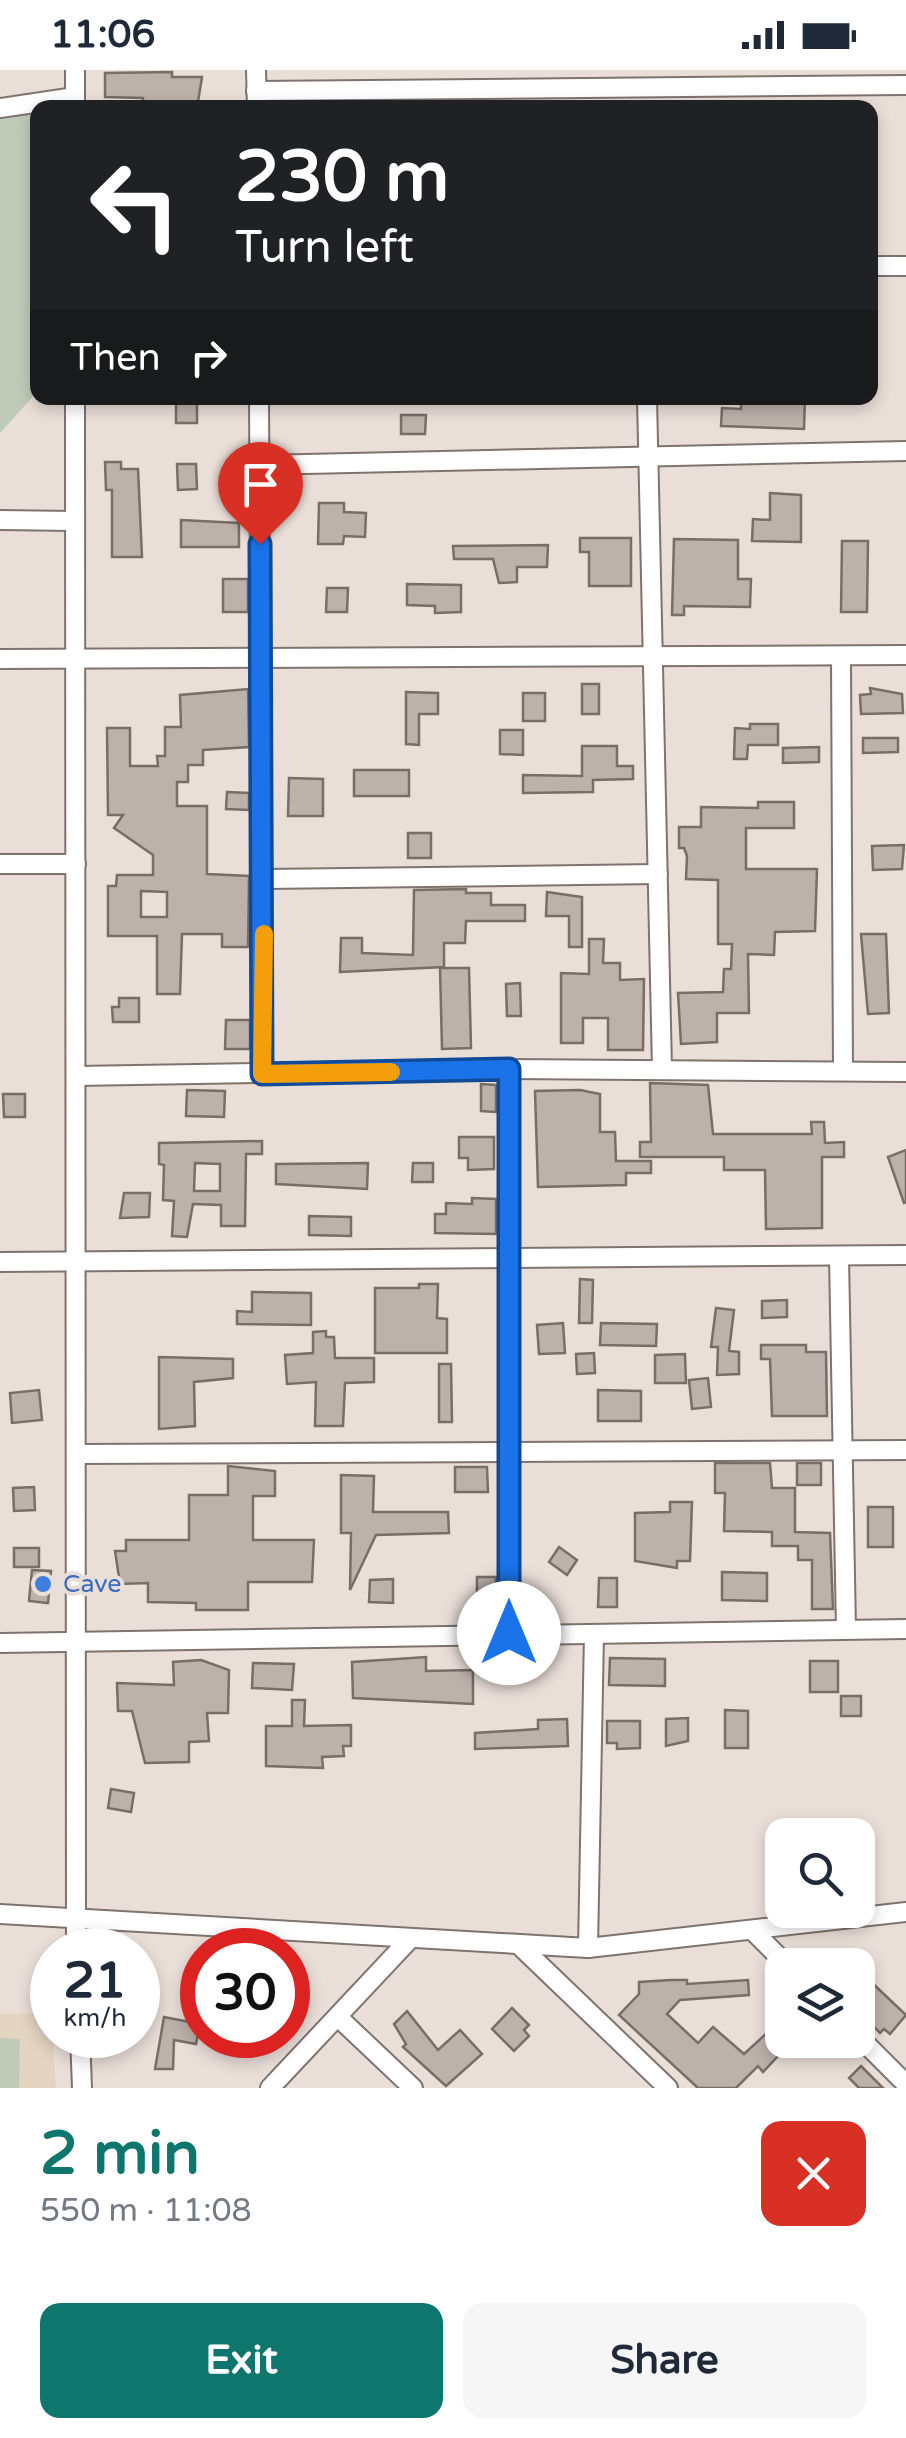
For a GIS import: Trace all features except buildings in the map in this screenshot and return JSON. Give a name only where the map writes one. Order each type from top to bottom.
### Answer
[{"type":"street","points":[[76,70],[76,100]]},
{"type":"street","points":[[256,70],[256,100],[641,98],[822,78],[906,86]]},
{"type":"street","points":[[0,108],[30,106]]},
{"type":"street","points":[[878,266],[906,266]]},
{"type":"street","points":[[75,405],[79,1642],[75,1928]]},
{"type":"street","points":[[259,405],[265,879],[262,1074]]},
{"type":"street","points":[[647,405],[662,1069]]},
{"type":"street","points":[[260,465],[906,451]]},
{"type":"street","points":[[0,520],[74,521]]},
{"type":"street","points":[[0,658],[262,661],[653,654],[906,655]]},
{"type":"street","points":[[841,656],[843,1072]]},
{"type":"street","points":[[0,864],[76,864]]},
{"type":"street","points":[[265,879],[658,874]]},
{"type":"street","points":[[76,1076],[509,1069],[906,1072]]},
{"type":"street","points":[[509,1069],[509,1633]]},
{"type":"street","points":[[0,1262],[906,1255]]},
{"type":"street","points":[[839,1257],[846,1629]]},
{"type":"street","points":[[78,1454],[906,1450]]},
{"type":"street","points":[[0,1642],[906,1629]]},
{"type":"street","points":[[588,1948],[594,1634]]},
{"type":"street","points":[[0,1914],[588,1948],[906,1912]]},
{"type":"street","points":[[754,1932],[770,1948]]},
{"type":"street","points":[[270,2088],[409,1940]]},
{"type":"street","points":[[518,1944],[668,2088]]},
{"type":"street","points":[[339,2018],[413,2088]]},
{"type":"street","points":[[875,2053],[906,2084]]},
{"type":"street","points":[[81,2058],[82,2088]]},
{"type":"shaded area","points":[[30,2013],[30,2058],[54,2058],[56,2088],[0,2088],[0,2014]]},
{"type":"green space","points":[[30,113],[30,400],[0,433],[0,118]]},
{"type":"green space","points":[[0,2038],[20,2039],[19,2088],[0,2088]]},
{"type":"slow traffic","points":[[264,934],[262,1074],[391,1072]]},
{"type":"place","name":"Cave","points":[[43,1584]]},
{"type":"route","points":[[260,544],[265,879],[262,1074],[509,1069],[509,1633]]}]
